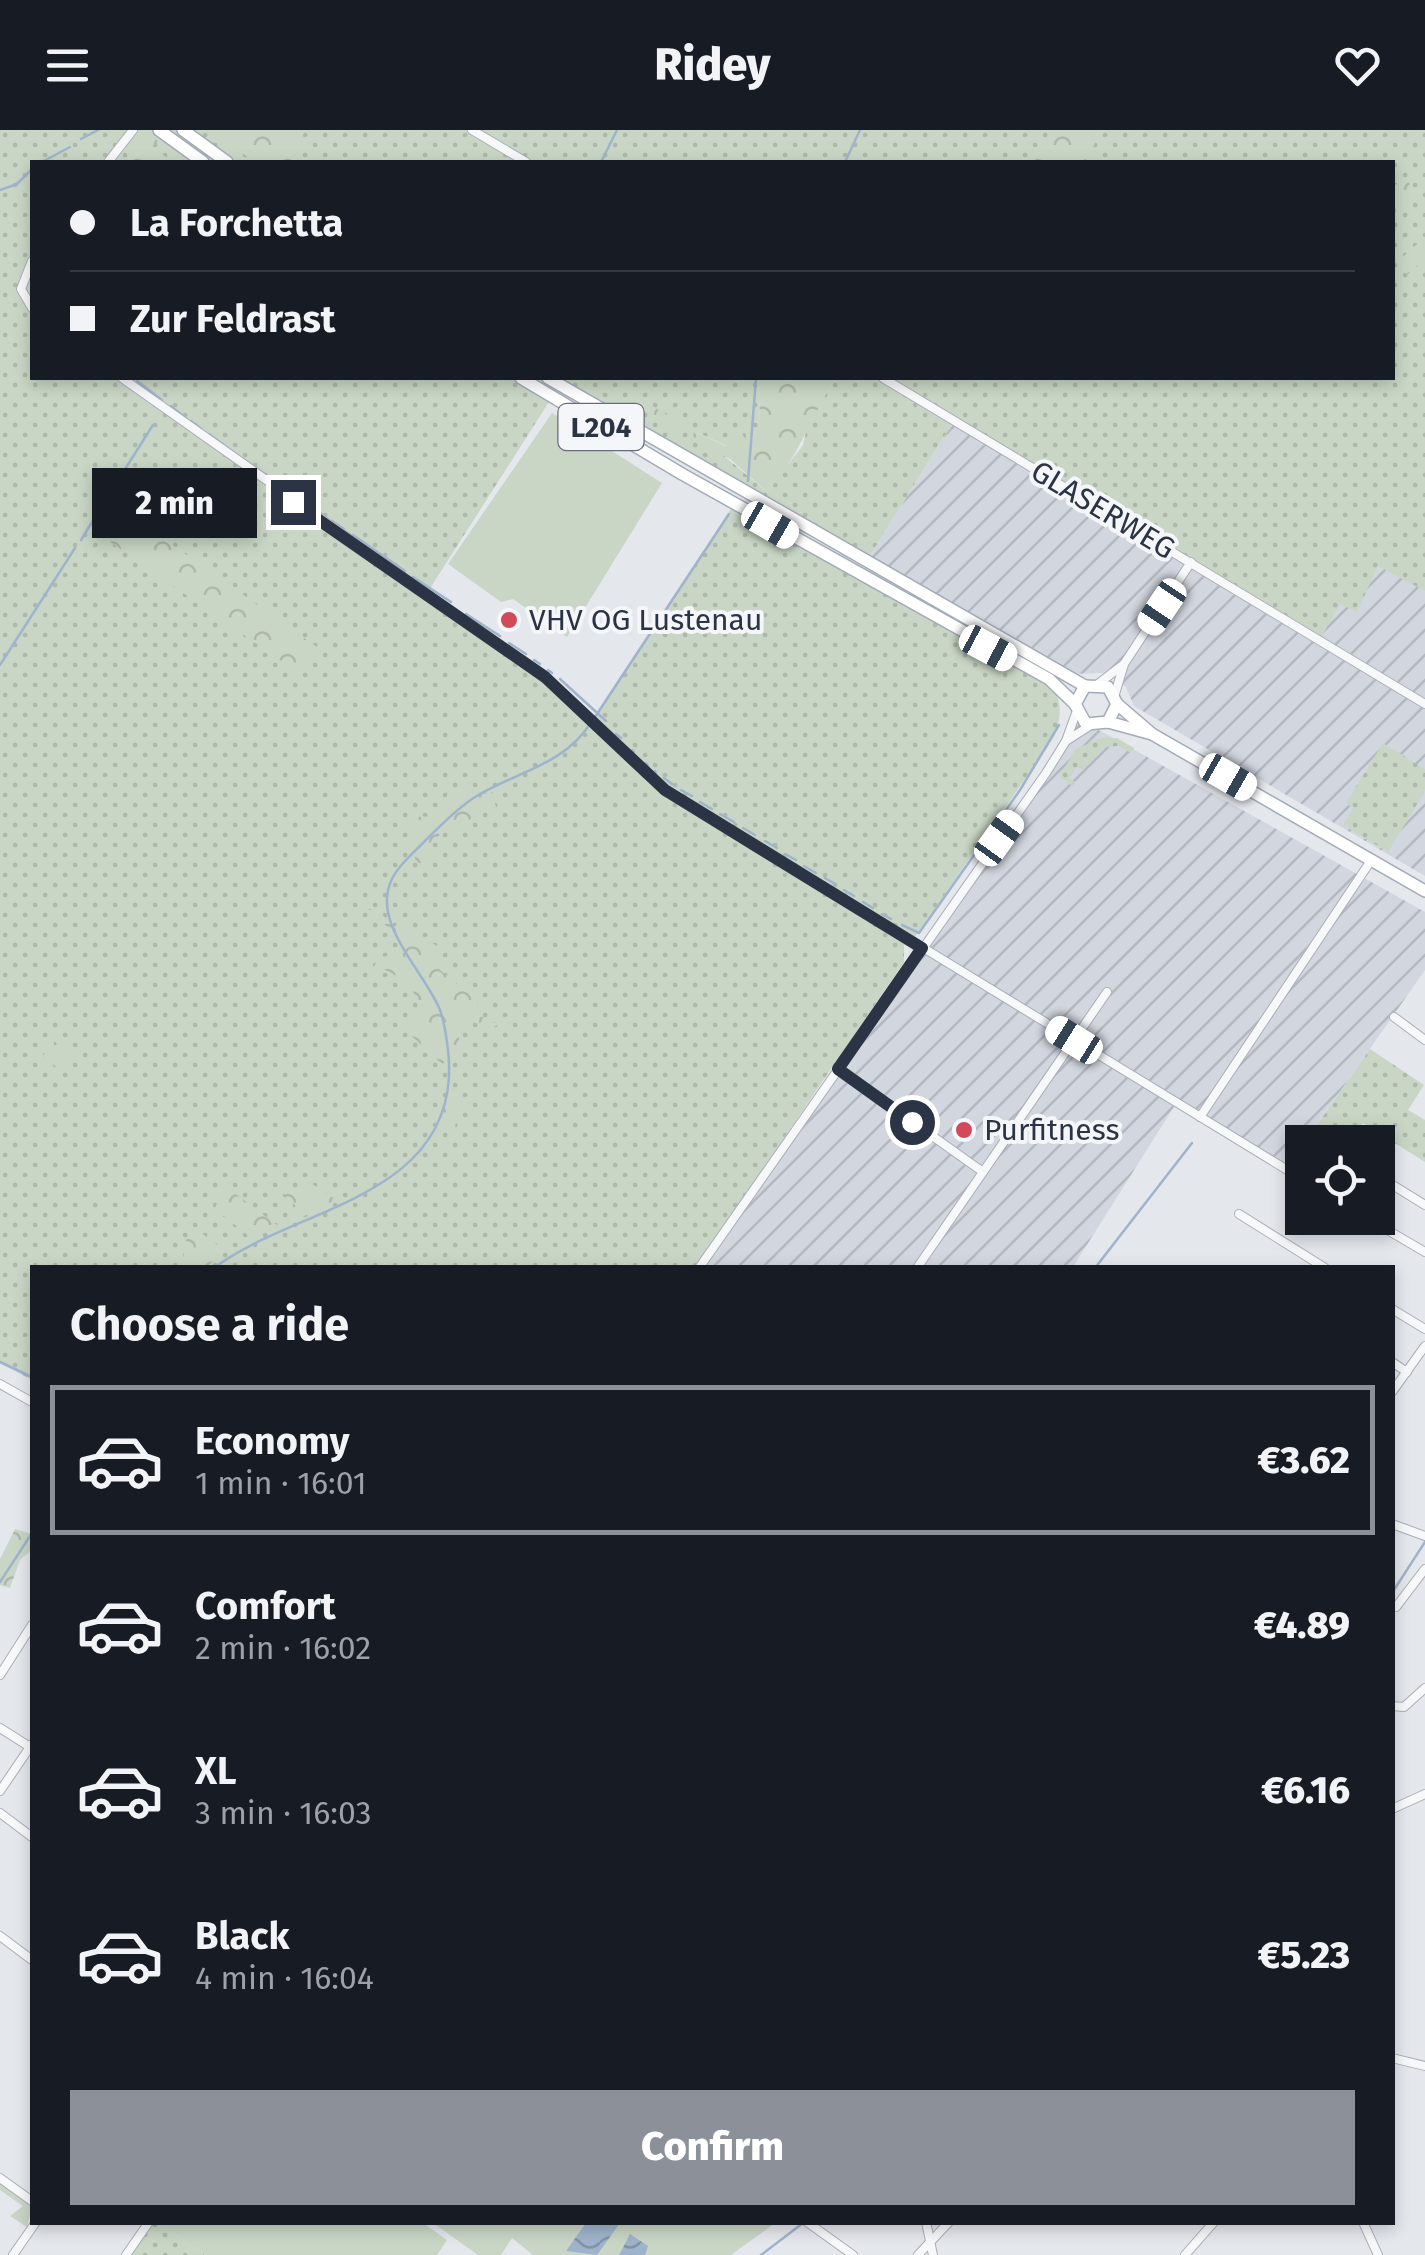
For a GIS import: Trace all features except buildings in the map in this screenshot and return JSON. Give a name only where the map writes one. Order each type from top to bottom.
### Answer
[{"type":"main road","points":[[158,130],[200,160]]},
{"type":"main road","points":[[183,130],[224,160]]},
{"type":"main road","name":"L204","points":[[524,380],[747,512],[1049,679],[1091,726]]},
{"type":"main road","name":"L204","points":[[551,380],[1085,686]]},
{"type":"main road","points":[[1076,708],[1085,686],[1098,684],[1152,734]]},
{"type":"main road","points":[[1108,722],[1116,699]]},
{"type":"main road","points":[[1091,726],[1108,722],[1152,734],[1425,891]]},
{"type":"street","points":[[110,160],[133,130]]},
{"type":"street","points":[[472,130],[523,160]]},
{"type":"street","points":[[30,266],[21,289],[30,305]]},
{"type":"street","points":[[125,380],[545,677],[665,790],[1285,1168]]},
{"type":"street","name":"GLASERWEG","points":[[886,380],[1425,704]]},
{"type":"street","points":[[1098,684],[1124,664],[1191,562]]},
{"type":"street","points":[[1116,699],[1124,664]]},
{"type":"street","points":[[701,1265],[1066,741],[1076,708]]},
{"type":"street","points":[[1066,741],[1091,726]]},
{"type":"street","points":[[1200,1116],[1372,859]]},
{"type":"street","points":[[918,1265],[1108,992]]},
{"type":"street","points":[[1394,1017],[1425,1040]]},
{"type":"street","points":[[838,1069],[983,1172]]},
{"type":"street","points":[[1395,1186],[1425,1205]]},
{"type":"street","points":[[1239,1214],[1321,1265]]},
{"type":"street","points":[[1395,1234],[1425,1252]]},
{"type":"street","points":[[1395,1311],[1425,1329]]},
{"type":"street","points":[[1395,1388],[1425,1346]]},
{"type":"street","points":[[1395,1364],[1408,1372]]},
{"type":"street","points":[[0,1384],[30,1401]]},
{"type":"street","points":[[1395,1525],[1423,1534]]},
{"type":"street","points":[[1396,1607],[1425,1569]]},
{"type":"street","points":[[0,1675],[30,1628]]},
{"type":"street","points":[[1395,1706],[1404,1708],[1425,1688]]},
{"type":"street","points":[[0,1728],[30,1745]]},
{"type":"street","points":[[0,1791],[30,1747]]},
{"type":"street","points":[[1395,1808],[1425,1794]]},
{"type":"street","points":[[0,1813],[30,1836]]},
{"type":"street","points":[[0,1936],[30,1958]]},
{"type":"street","points":[[1395,2059],[1425,2066]]},
{"type":"street","points":[[0,2178],[30,2200]]},
{"type":"street","points":[[13,2255],[34,2225]]},
{"type":"street","points":[[126,2255],[147,2225]]},
{"type":"street","points":[[810,2225],[853,2255]]},
{"type":"street","points":[[927,2225],[933,2255]]},
{"type":"street","points":[[918,2255],[946,2225]]},
{"type":"street","points":[[1186,2255],[1211,2225]]},
{"type":"street","points":[[1364,2225],[1378,2255]]},
{"type":"shaded area","points":[[1425,293],[1425,876],[1134,706],[1126,687],[1105,673],[1072,674],[869,557],[956,418],[1395,380],[1395,370]]},
{"type":"shaded area","points":[[1081,720],[1425,912],[1425,970],[1317,1125],[1285,1125],[1285,1168],[1177,1102],[1074,1265],[701,1265]]},
{"type":"green space","points":[[0,130],[1425,130],[1425,591],[1378,566],[1357,612],[1340,604],[1322,636],[1272,611],[893,380],[1395,380],[1395,160],[30,160],[30,380],[752,380],[760,388],[759,433],[738,434],[727,446],[696,432],[767,492],[803,445],[808,422],[835,380],[879,380],[952,424],[869,557],[556,391],[429,590],[479,634],[557,691],[651,785],[904,944],[904,962],[697,1265],[30,1265],[30,1379],[0,1363]]},
{"type":"green space","points":[[209,130],[305,130],[296,160],[252,160]]},
{"type":"green space","points":[[1052,130],[1102,130],[1086,160],[1035,160]]},
{"type":"green space","points":[[144,131],[159,142],[151,146],[170,160],[135,160],[125,152]]},
{"type":"green space","points":[[1407,179],[1413,191],[1395,213],[1395,185]]},
{"type":"green space","points":[[1425,237],[1425,258],[1407,275],[1396,263]]},
{"type":"green space","points":[[752,380],[835,380],[788,465],[767,492],[730,459],[690,439],[695,432],[726,446],[738,434],[759,432],[760,388]]},
{"type":"green space","points":[[646,402],[680,423],[674,430],[639,407]]},
{"type":"green space","points":[[552,413],[662,483],[567,637],[513,599],[501,602],[448,564]]},
{"type":"green space","points":[[109,500],[317,647],[300,674],[90,528]]},
{"type":"green space","points":[[731,509],[1051,685],[1055,692],[1060,712],[1052,740],[915,937],[680,796],[594,718]]},
{"type":"green space","points":[[1101,738],[1117,738],[1134,748],[1131,753],[1119,746],[1104,747],[1083,770],[1077,767],[1069,778],[1075,782],[1072,786],[1059,777],[1076,749]]},
{"type":"green space","points":[[1383,743],[1425,769],[1425,791],[1388,852],[1343,825],[1353,808],[1346,803]]},
{"type":"green space","points":[[465,789],[470,797],[492,792],[496,807],[477,812],[462,828],[445,827],[427,852],[430,863],[416,863],[410,835],[412,821],[421,816],[436,818],[449,792]]},
{"type":"green space","points":[[364,907],[379,912],[395,927],[400,917],[412,933],[441,948],[444,960],[440,970],[478,1002],[475,1014],[499,1024],[488,1030],[466,1017],[459,1024],[456,1052],[442,1064],[405,1030],[418,1005],[412,989],[402,990],[400,978],[382,968],[367,977],[380,957],[390,956],[406,966],[408,961],[391,930]]},
{"type":"green space","points":[[53,1040],[74,1060],[62,1072],[43,1056]]},
{"type":"green space","points":[[1370,1049],[1424,1085],[1408,1110],[1425,1120],[1425,1162],[1395,1143],[1395,1125],[1317,1125]]},
{"type":"green space","points":[[453,1088],[460,1097],[455,1128],[441,1130],[438,1123]]},
{"type":"green space","points":[[306,1180],[338,1201],[297,1219],[295,1205],[280,1190],[301,1192]]},
{"type":"green space","points":[[223,1184],[278,1226],[249,1236],[215,1209]]},
{"type":"green space","points":[[197,1230],[226,1251],[208,1265],[187,1265],[183,1259],[187,1236]]},
{"type":"green space","points":[[15,1529],[30,1533],[30,1552],[20,1560],[10,1588],[0,1585],[0,1559]]},
{"type":"green space","points":[[0,2182],[30,2204],[27,2227],[10,2216],[23,2206],[0,2190]]},
{"type":"green space","points":[[152,2225],[161,2225],[205,2255],[130,2255]]},
{"type":"green space","points":[[161,2225],[426,2225],[447,2240],[437,2255],[205,2255]]},
{"type":"green space","points":[[436,2225],[772,2225],[731,2255],[533,2255],[512,2238],[501,2255],[478,2255]]},
{"type":"water","points":[[585,2225],[619,2225],[597,2255],[566,2251]]},
{"type":"water","points":[[630,2234],[648,2246],[645,2255],[619,2255]]},
{"type":"waterway","points":[[81,139],[98,130]]},
{"type":"waterway","points":[[602,160],[617,130]]},
{"type":"waterway","points":[[846,160],[860,130]]},
{"type":"waterway","points":[[46,160],[70,147]]},
{"type":"waterway","points":[[0,190],[17,184],[30,171]]},
{"type":"waterway","points":[[748,481],[756,380]]},
{"type":"waterway","points":[[137,381],[162,400]]},
{"type":"waterway","points":[[171,406],[182,415]]},
{"type":"waterway","points":[[191,421],[200,428]]},
{"type":"waterway","points":[[101,507],[153,425]]},
{"type":"waterway","points":[[209,434],[233,452]]},
{"type":"waterway","points":[[243,459],[306,503]]},
{"type":"waterway","points":[[315,509],[323,515]]},
{"type":"waterway","points":[[81,540],[97,514]]},
{"type":"waterway","points":[[595,717],[729,514]]},
{"type":"waterway","points":[[332,521],[344,529]]},
{"type":"waterway","points":[[353,535],[405,571]]},
{"type":"waterway","points":[[0,665],[75,548]]},
{"type":"waterway","points":[[413,577],[451,602]]},
{"type":"waterway","points":[[466,614],[500,636]]},
{"type":"waterway","points":[[509,643],[526,654]]},
{"type":"waterway","points":[[534,660],[540,664]]},
{"type":"waterway","points":[[548,670],[552,673]]},
{"type":"waterway","points":[[560,679],[606,721]]},
{"type":"waterway","points":[[219,1265],[246,1248],[358,1196],[392,1176],[420,1150],[440,1118],[449,1077],[448,1052],[440,1010],[402,947],[388,913],[392,879],[409,857],[465,804],[551,760],[590,724]]},
{"type":"waterway","points":[[902,925],[919,933],[1020,790],[1059,725]]},
{"type":"waterway","points":[[616,734],[621,738]]},
{"type":"waterway","points":[[664,778],[672,784]]},
{"type":"waterway","points":[[681,790],[692,796]]},
{"type":"waterway","points":[[700,802],[712,809]]},
{"type":"waterway","points":[[720,814],[734,822]]},
{"type":"waterway","points":[[743,828],[755,835]]},
{"type":"waterway","points":[[765,841],[777,848]]},
{"type":"waterway","points":[[785,854],[796,860]]},
{"type":"waterway","points":[[804,866],[816,873]]},
{"type":"waterway","points":[[825,878],[835,884]]},
{"type":"waterway","points":[[844,890],[854,896]]},
{"type":"waterway","points":[[863,902],[873,908]]},
{"type":"waterway","points":[[882,914],[891,919]]},
{"type":"waterway","points":[[1097,1265],[1192,1143]]},
{"type":"waterway","points":[[0,1362],[30,1376]]},
{"type":"waterway","points":[[0,1582],[30,1536]]},
{"type":"waterway","points":[[1395,1588],[1425,1542]]},
{"type":"waterway","points":[[761,2255],[800,2225]]},
{"type":"place","name":"VHV OG Lustenau","points":[[509,620]]},
{"type":"place","name":"Purfitness","points":[[964,1130]]},
{"type":"route","points":[[293,502],[545,677],[642,773],[665,790],[922,948],[838,1069],[912,1122]]}]
